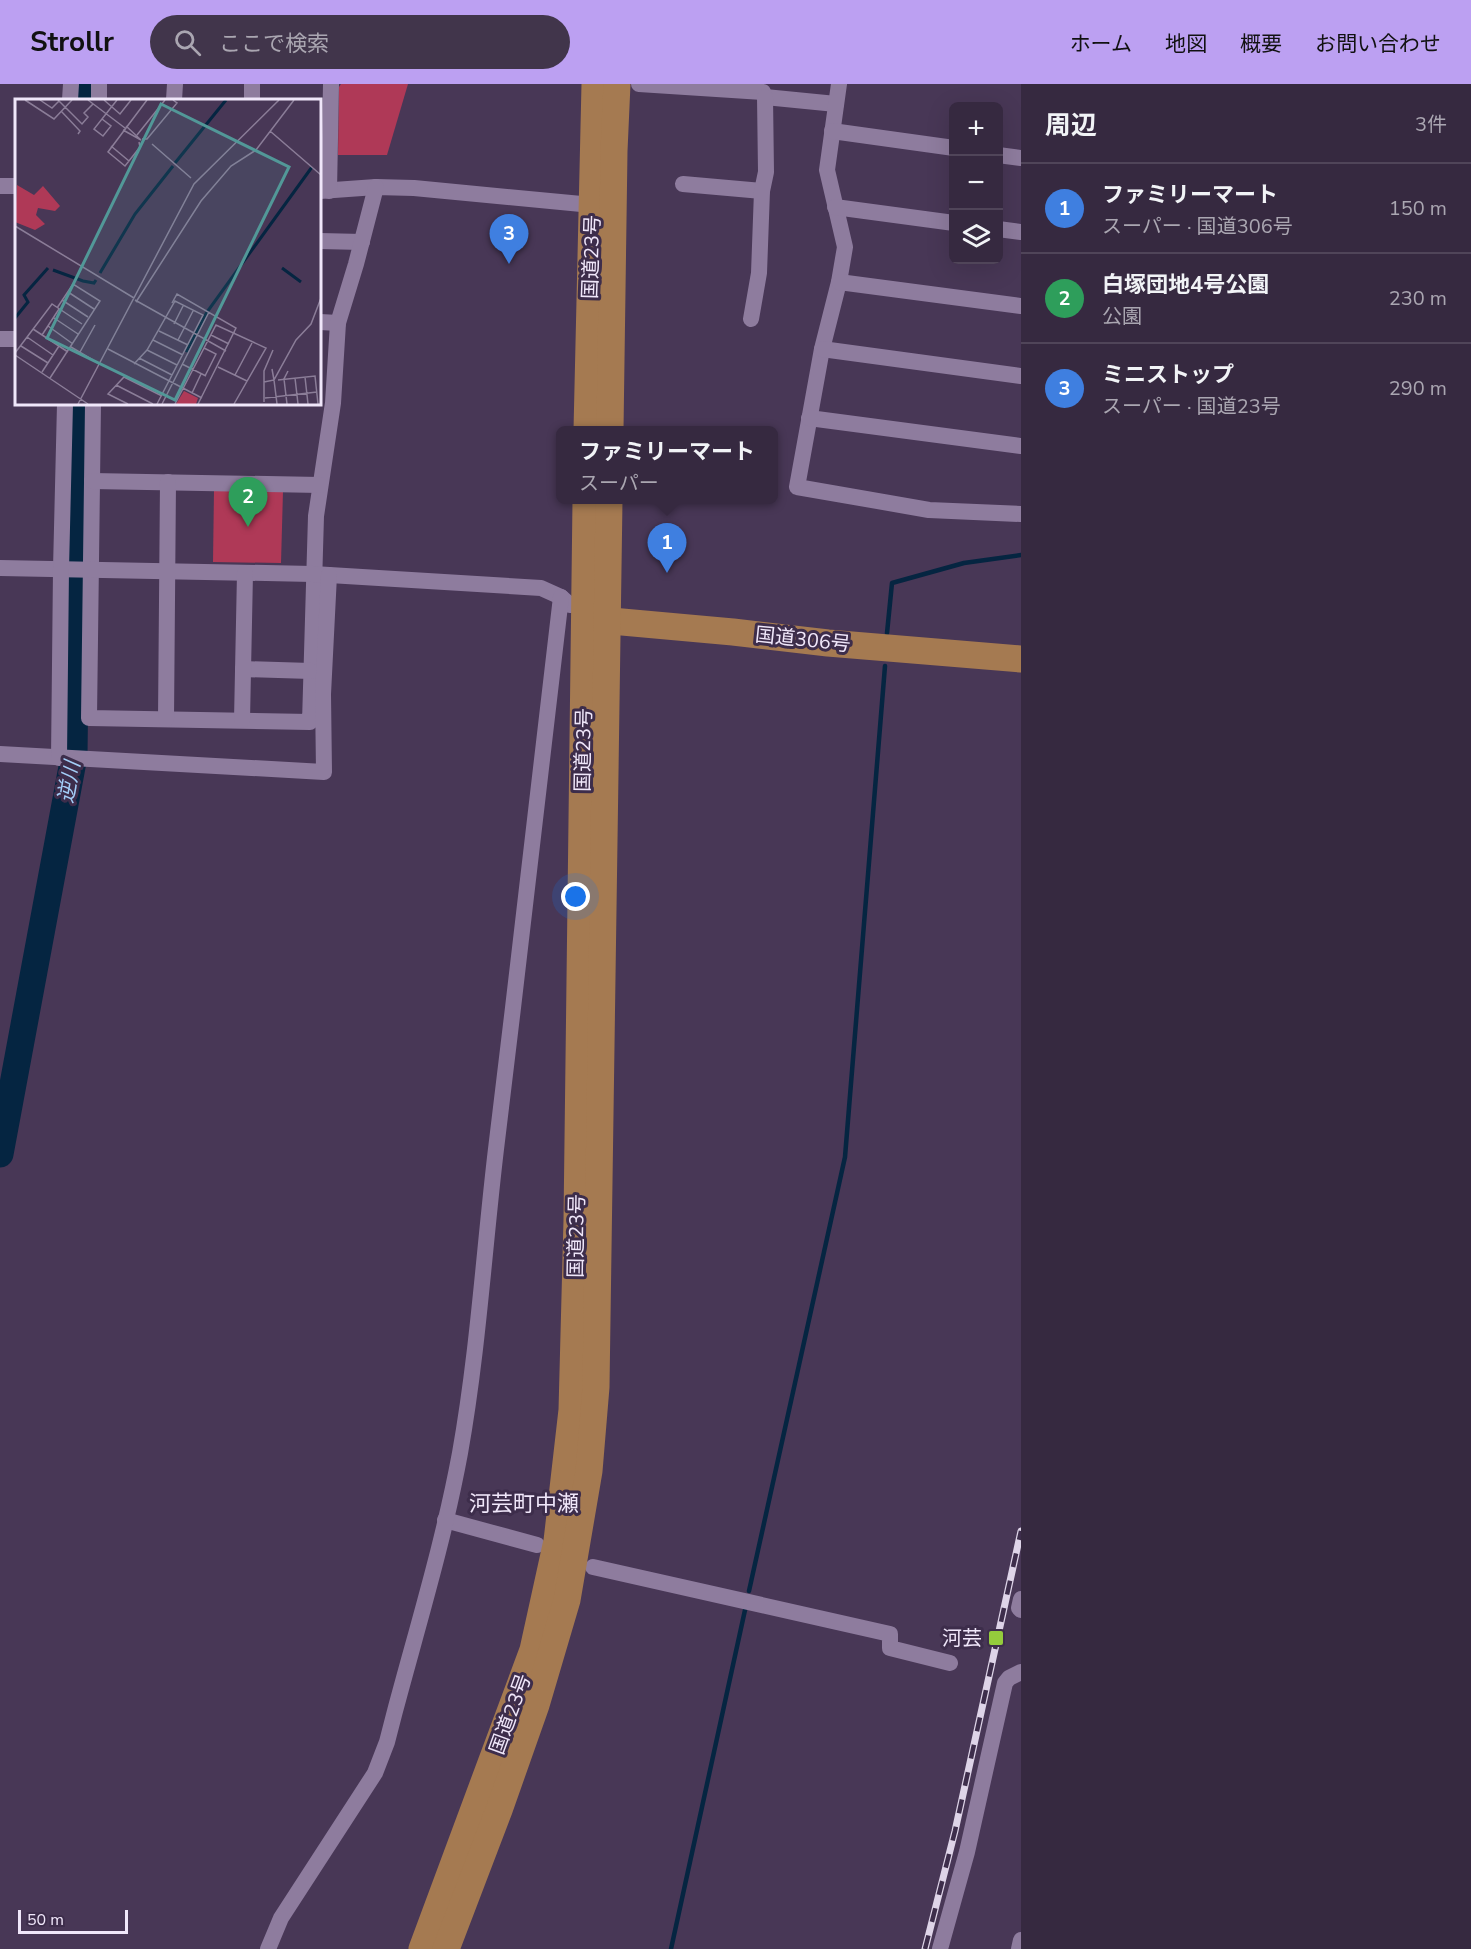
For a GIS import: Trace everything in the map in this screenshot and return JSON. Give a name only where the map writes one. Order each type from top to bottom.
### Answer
[{"type":"highway","name":"国道23号","points":[[587,426],[594,84]]},
{"type":"highway","name":"国道23号","points":[[610,426],[616,84]]},
{"type":"highway","name":"国道23号","points":[[446,1949],[499,1810],[555,1646],[567,1600],[589,1470],[596,1375],[596,619],[586,504]]},
{"type":"highway","name":"国道23号","points":[[422,1949],[533,1650],[557,1541],[572,1410],[596,619],[609,504]]},
{"type":"highway","name":"国道306号","points":[[596,619],[871,647],[1021,659]]},
{"type":"street","points":[[70,99],[71,84]]},
{"type":"street","points":[[331,84],[324,191],[376,187],[414,188],[592,205]]},
{"type":"street","points":[[639,84],[764,91],[836,104]]},
{"type":"street","points":[[839,84],[827,170],[845,247],[822,350],[797,487],[929,510],[1021,514]]},
{"type":"street","points":[[751,319],[759,273],[762,191],[766,172],[764,91]]},
{"type":"street","points":[[832,131],[949,147]]},
{"type":"street","points":[[1003,156],[1021,158]]},
{"type":"street","points":[[683,184],[762,191]]},
{"type":"street","points":[[0,754],[324,772],[320,485],[326,403],[338,322],[376,187]]},
{"type":"street","points":[[835,207],[949,222]]},
{"type":"street","points":[[1003,230],[1021,232]]},
{"type":"street","points":[[321,241],[362,242]]},
{"type":"street","points":[[839,282],[1021,306]]},
{"type":"street","points":[[321,322],[338,322]]},
{"type":"street","points":[[822,350],[1021,376]]},
{"type":"street","points":[[65,405],[63,569],[67,759]]},
{"type":"street","points":[[93,405],[88,570],[89,718],[310,722],[311,671],[321,575]]},
{"type":"street","points":[[809,418],[1021,447]]},
{"type":"street","points":[[92,481],[320,485]]},
{"type":"street","points":[[166,719],[168,482]]},
{"type":"street","points":[[0,568],[321,575],[541,588],[561,597],[596,619]]},
{"type":"street","points":[[242,720],[245,573]]},
{"type":"street","points":[[268,1949],[281,1918],[375,1773],[387,1742],[445,1520],[459,1454],[470,1382],[561,597]]},
{"type":"street","points":[[243,669],[311,671]]},
{"type":"street","points":[[445,1520],[537,1545]]},
{"type":"street","points":[[593,1567],[890,1634],[890,1648],[950,1663]]},
{"type":"street","points":[[1021,1599],[1019,1608],[1021,1610]]},
{"type":"street","points":[[940,1949],[967,1852],[1005,1683],[1009,1678],[1021,1672]]},
{"type":"street","points":[[1019,1949],[1021,1940]]},
{"type":"shaded area","points":[[341,84],[408,84],[387,155],[338,155],[339,87]]},
{"type":"shaded area","points":[[214,490],[283,491],[281,563],[213,562]]},
{"type":"waterway","name":"逆川","points":[[83,84],[83,99]]},
{"type":"waterway","name":"逆川","points":[[0,1154],[74,756],[78,405]]},
{"type":"waterway","points":[[887,633],[892,583],[964,563],[1021,555]]},
{"type":"waterway","points":[[749,1591],[845,1157],[885,666]]},
{"type":"waterway","points":[[671,1949],[745,1610]]},
{"type":"railway","points":[[925,1949],[955,1831],[1021,1531]]},
{"type":"place","name":"ミニストップ","points":[[509,264]]},
{"type":"place","name":"白塚団地4号公園","points":[[248,527]]},
{"type":"place","name":"ファミリーマート","points":[[667,573]]},
{"type":"place","name":"河芸","points":[[996,1638]]},
{"type":"district","name":"河芸町中瀬","points":[[524,1503]]}]
